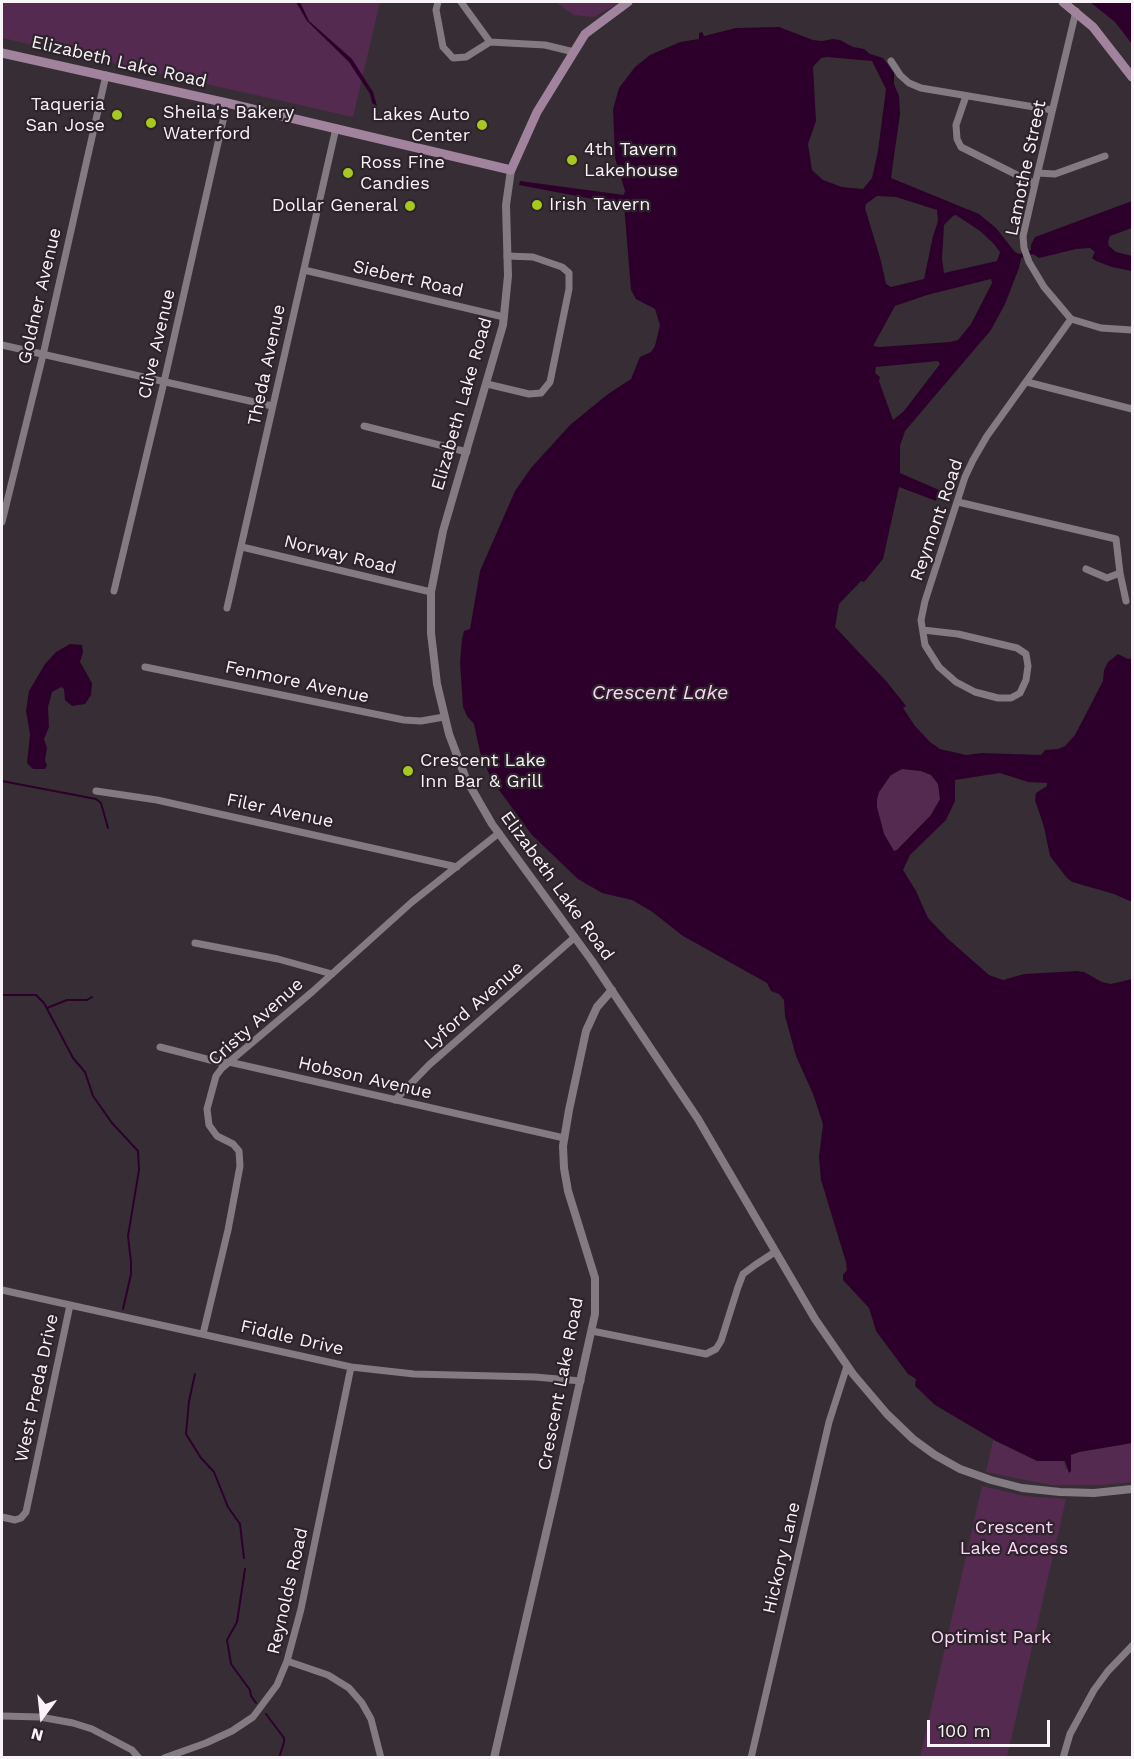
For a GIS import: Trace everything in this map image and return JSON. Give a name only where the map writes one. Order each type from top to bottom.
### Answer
[{"type":"main road","points":[[511,170],[537,112],[585,34],[628,2]]},
{"type":"main road","points":[[1063,2],[1094,27],[1132,77]]},
{"type":"main road","name":"Elizabeth Lake Road","points":[[2,53],[106,75],[511,170]]},
{"type":"street","points":[[438,2],[436,10],[443,47],[453,58],[466,57],[490,42],[545,45],[574,52]]},
{"type":"street","points":[[461,2],[490,42]]},
{"type":"street","name":"Lamothe Street","points":[[1071,319],[1052,299],[1026,254],[1023,236],[1076,11]]},
{"type":"street","points":[[891,61],[900,75],[909,83],[921,88],[1052,110]]},
{"type":"street","name":"Goldner Avenue","points":[[2,522],[106,75]]},
{"type":"street","points":[[966,96],[956,125],[957,139],[961,147],[1035,184]]},
{"type":"street","name":"Clive Avenue","points":[[114,591],[227,103]]},
{"type":"street","name":"Theda Avenue","points":[[227,608],[336,128]]},
{"type":"street","points":[[1038,173],[1055,174],[1105,156]]},
{"type":"street","name":"Elizabeth Lake Road","points":[[511,170],[506,205],[508,282],[504,317],[487,384],[443,531],[431,592],[432,651],[444,717],[466,779],[482,809],[612,990],[717,1148],[814,1319],[879,1406],[927,1450],[960,1469],[991,1480],[1043,1491],[1095,1493],[1132,1489]]},
{"type":"street","points":[[487,384],[529,394],[540,393],[550,382],[569,289],[569,273],[562,267],[533,257],[507,256]]},
{"type":"street","name":"Siebert Road","points":[[304,270],[504,317]]},
{"type":"street","points":[[1071,319],[1101,328],[1132,330]]},
{"type":"street","name":"Reymont Road","points":[[922,630],[958,634],[1017,648],[1026,654],[1026,680],[1020,693],[1011,698],[998,698],[975,692],[956,682],[939,667],[925,645],[922,630],[921,620],[965,477],[973,460],[987,436],[1071,319]]},
{"type":"street","points":[[2,345],[272,406]]},
{"type":"street","points":[[1027,382],[1132,409]]},
{"type":"street","points":[[364,426],[467,452]]},
{"type":"street","points":[[958,502],[1116,539],[1126,601]]},
{"type":"street","name":"Norway Road","points":[[242,547],[431,592]]},
{"type":"street","points":[[1086,569],[1107,578],[1120,573]]},
{"type":"street","name":"Fenmore Avenue","points":[[145,667],[404,720],[426,721],[444,717]]},
{"type":"street","name":"Filer Avenue","points":[[96,791],[157,800],[457,867]]},
{"type":"street","name":"Cristy Avenue","points":[[202,1334],[228,1230],[240,1166],[239,1151],[233,1144],[217,1136],[209,1125],[207,1109],[216,1076],[229,1062],[412,902],[499,833]]},
{"type":"street","name":"Lyford Avenue","points":[[395,1100],[429,1065],[575,937]]},
{"type":"street","points":[[195,943],[278,959],[332,974]]},
{"type":"street","name":"Crescent Lake Road","points":[[494,1758],[592,1331],[596,1300],[595,1278],[568,1191],[564,1168],[564,1138],[586,1031],[597,1007],[612,990]]},
{"type":"street","name":"Hobson Avenue","points":[[160,1047],[218,1062],[229,1062],[564,1138]]},
{"type":"street","points":[[592,1331],[706,1354],[716,1349],[721,1341],[743,1274],[775,1252]]},
{"type":"street","name":"Fiddle Drive","points":[[2,1290],[351,1367],[414,1374],[535,1377],[581,1381]]},
{"type":"street","name":"West Preda Drive","points":[[2,1517],[15,1520],[21,1518],[26,1512],[70,1305]]},
{"type":"street","name":"Hickory Lane","points":[[751,1758],[828,1422],[847,1366]]},
{"type":"street","name":"Reynolds Road","points":[[164,1758],[232,1731],[253,1717],[277,1685],[287,1661],[301,1609],[351,1367]]},
{"type":"street","points":[[1063,1758],[1070,1734],[1094,1690],[1108,1671],[1132,1646]]},
{"type":"street","points":[[287,1661],[328,1675],[349,1688],[362,1703],[371,1719],[381,1758]]},
{"type":"street","points":[[2,1716],[40,1717],[83,1726],[132,1750],[139,1758]]},
{"type":"green space","points":[[2,2],[380,2],[353,117],[2,38]]},
{"type":"green space","points":[[555,2],[621,2],[594,17],[574,15]]},
{"type":"green space","points":[[902,769],[921,771],[931,775],[938,784],[940,799],[931,815],[894,851],[884,834],[877,799],[891,775]]},
{"type":"green space","points":[[993,1440],[1031,1458],[1048,1461],[1063,1460],[1066,1469],[1071,1471],[1071,1455],[1132,1443],[1132,1482],[1103,1485],[1051,1485],[986,1472]]},
{"type":"green space","name":"Optimist Park","points":[[982,1486],[1025,1496],[1066,1499],[1007,1757],[920,1757]]},
{"type":"water","points":[[296,2],[300,2],[309,21],[352,59],[373,92],[377,106],[372,103],[370,94],[349,62],[307,21]]},
{"type":"water","points":[[1090,2],[1132,2],[1132,44],[1115,22]]},
{"type":"water","name":"Crescent Lake","points":[[779,27],[813,40],[840,40],[883,58],[894,73],[894,84],[899,96],[900,114],[891,178],[979,214],[996,228],[1019,254],[1031,250],[1035,237],[1132,201],[1132,228],[1110,236],[1108,242],[1116,252],[1132,256],[1132,271],[1096,261],[1092,258],[1095,252],[1090,248],[1039,258],[1033,254],[1021,258],[1005,304],[991,330],[905,431],[900,446],[900,473],[939,490],[936,501],[899,487],[883,559],[864,582],[861,581],[839,604],[835,627],[887,682],[906,706],[903,708],[915,726],[930,742],[940,749],[966,755],[982,753],[1041,755],[1045,750],[1065,746],[1075,735],[1103,681],[1104,670],[1108,662],[1118,654],[1128,659],[1132,658],[1132,902],[1114,894],[1072,882],[1067,878],[1050,856],[1035,800],[1036,793],[1047,786],[1047,783],[1028,782],[1000,773],[955,780],[955,801],[946,820],[910,855],[903,870],[916,891],[928,918],[989,975],[1003,980],[1024,974],[1077,971],[1111,984],[1132,979],[1132,1443],[1071,1455],[1069,1473],[1065,1461],[1037,1461],[996,1441],[935,1405],[915,1386],[916,1379],[908,1374],[876,1331],[869,1308],[843,1280],[843,1275],[847,1270],[846,1262],[821,1180],[819,1157],[823,1124],[796,1056],[785,1016],[784,1000],[779,994],[771,991],[767,983],[683,936],[651,911],[632,900],[602,893],[578,879],[532,835],[491,779],[480,752],[474,724],[463,707],[460,662],[462,639],[464,631],[470,629],[480,571],[515,491],[531,468],[570,425],[608,394],[631,379],[640,357],[651,352],[655,346],[660,325],[655,309],[636,299],[631,290],[624,205],[519,185],[520,181],[624,195],[625,191],[615,158],[613,109],[619,88],[635,67],[650,55],[680,42],[699,39],[699,33],[702,32],[704,36],[736,28]],"holes":[[[821,58],[872,61],[886,89],[872,178],[863,189],[842,187],[823,180],[812,170],[808,144],[816,121],[813,67]],[[877,196],[896,197],[937,210],[938,221],[924,279],[891,287],[886,284],[865,208],[866,204]],[[956,215],[980,231],[1000,252],[997,261],[944,273],[942,259],[944,225]],[[991,279],[992,283],[971,324],[958,340],[873,346],[895,306],[927,295]],[[938,361],[940,364],[904,411],[893,420],[879,381],[880,377],[875,373],[876,367]],[[902,769],[921,771],[931,775],[938,784],[940,799],[931,815],[894,851],[884,834],[877,807],[879,792],[891,775]]]},
{"type":"water","points":[[70,644],[82,645],[83,652],[80,662],[92,683],[91,695],[85,704],[72,706],[65,700],[64,689],[61,687],[52,692],[48,707],[49,727],[44,739],[47,748],[45,760],[47,765],[45,769],[33,769],[27,763],[30,734],[26,711],[29,691],[45,664],[56,652]]},
{"type":"waterway","points":[[2,781],[96,799],[101,803],[108,828]]},
{"type":"waterway","points":[[2,995],[36,995],[44,1003],[73,1058],[85,1072],[93,1096],[112,1123],[138,1151],[139,1170],[128,1236],[131,1274],[123,1309]]},
{"type":"waterway","points":[[47,1008],[67,1000],[87,1000],[92,997]]},
{"type":"waterway","points":[[195,1374],[189,1401],[186,1434],[201,1458],[214,1472],[228,1507],[240,1524],[244,1558]]},
{"type":"waterway","points":[[245,1569],[237,1622],[227,1640],[231,1664],[250,1690],[256,1703]]},
{"type":"waterway","points":[[266,1714],[284,1738],[279,1758]]},
{"type":"place","name":"Taqueria San Jose","points":[[117,115]]},
{"type":"place","name":"Sheila's Bakery Waterford","points":[[151,123]]},
{"type":"place","name":"Lakes Auto Center","points":[[482,125]]},
{"type":"place","name":"4th Tavern Lakehouse","points":[[572,160]]},
{"type":"place","name":"Ross Fine Candies","points":[[348,173]]},
{"type":"place","name":"Irish Tavern","points":[[537,205]]},
{"type":"place","name":"Dollar General","points":[[410,206]]},
{"type":"place","name":"Crescent Lake Inn Bar & Grill","points":[[408,771]]},
{"type":"park label","name":"Crescent Lake Access","points":[[1014,1538]]}]
